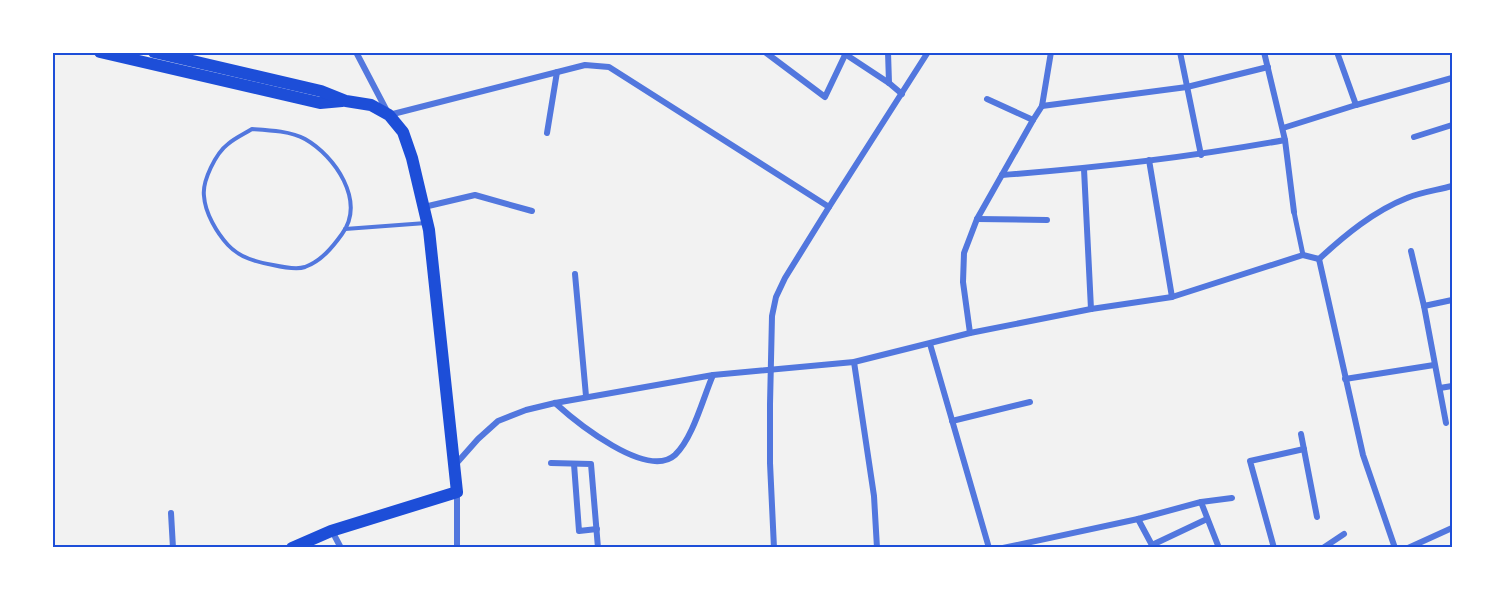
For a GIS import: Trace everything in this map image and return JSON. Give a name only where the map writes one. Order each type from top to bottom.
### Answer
[{"type":"highway","points":[[100,52],[320,103],[346,100]]},
{"type":"highway","points":[[154,52],[321,91],[346,100],[371,105],[389,115],[403,132],[424,207],[457,492],[331,531],[292,548]]},
{"type":"street","points":[[356,52],[389,115],[585,65],[609,67],[829,207]]},
{"type":"street","points":[[765,52],[825,98],[844,54],[902,94]]},
{"type":"street","points":[[888,52],[889,83]]},
{"type":"street","points":[[774,548],[770,463],[772,316],[776,297],[785,278],[829,207],[928,52]]},
{"type":"street","points":[[970,333],[963,282],[964,253],[977,219],[1042,106],[1051,52]]},
{"type":"street","points":[[1180,52],[1201,155]]},
{"type":"street","points":[[1264,52],[1283,128],[1294,212],[1303,255]]},
{"type":"street","points":[[1337,52],[1356,105]]},
{"type":"street","points":[[1042,106],[1187,87],[1268,67]]},
{"type":"street","points":[[547,134],[557,72]]},
{"type":"street","points":[[1283,128],[1452,78]]},
{"type":"street","points":[[987,99],[1033,120]]},
{"type":"street","points":[[1414,137],[1452,125]]},
{"type":"street","points":[[1002,175],[1084,169],[1201,155],[1285,140]]},
{"type":"street","points":[[1149,160],[1172,297]]},
{"type":"street","points":[[1084,169],[1091,309]]},
{"type":"street","points":[[1319,259],[1338,241],[1380,211],[1408,197],[1452,186]]},
{"type":"street","points":[[424,207],[475,195],[532,211]]},
{"type":"street","points":[[977,219],[1047,220]]},
{"type":"street","points":[[1411,251],[1446,423]]},
{"type":"street","points":[[454,466],[498,421],[526,410],[555,403],[712,375],[854,362],[970,333],[1091,309],[1172,297],[1303,255],[1319,259]]},
{"type":"street","points":[[1319,259],[1363,455],[1394,544]]},
{"type":"street","points":[[575,274],[586,396]]},
{"type":"street","points":[[1424,306],[1452,300]]},
{"type":"street","points":[[930,344],[989,548]]},
{"type":"street","points":[[854,362],[874,496],[877,548]]},
{"type":"street","points":[[1345,379],[1434,365]]},
{"type":"street","points":[[555,403],[577,423],[637,459],[659,462],[674,456],[686,442],[712,375]]},
{"type":"street","points":[[1440,388],[1452,386]]},
{"type":"street","points":[[952,421],[1030,402]]},
{"type":"street","points":[[1301,434],[1317,517]]},
{"type":"street","points":[[1274,548],[1250,461],[1304,449]]},
{"type":"street","points":[[551,463],[591,464],[598,548]]},
{"type":"street","points":[[574,464],[579,531],[597,530]]},
{"type":"street","points":[[457,492],[457,548]]},
{"type":"street","points":[[1003,548],[1138,519],[1201,502],[1232,498]]},
{"type":"street","points":[[1201,502],[1219,548]]},
{"type":"street","points":[[171,513],[173,548]]},
{"type":"street","points":[[1138,519],[1153,546],[1207,519]]},
{"type":"street","points":[[1407,548],[1452,528]]},
{"type":"street","points":[[331,531],[341,548]]},
{"type":"street","points":[[1323,548],[1344,534]]},
{"type":"lane","points":[[252,129],[276,131],[304,138],[327,155],[343,179],[352,201],[345,229],[329,253],[304,268],[253,262],[229,246],[212,222],[204,196],[210,168],[227,144],[252,129]]},
{"type":"lane","points":[[345,229],[427,223]]}]
